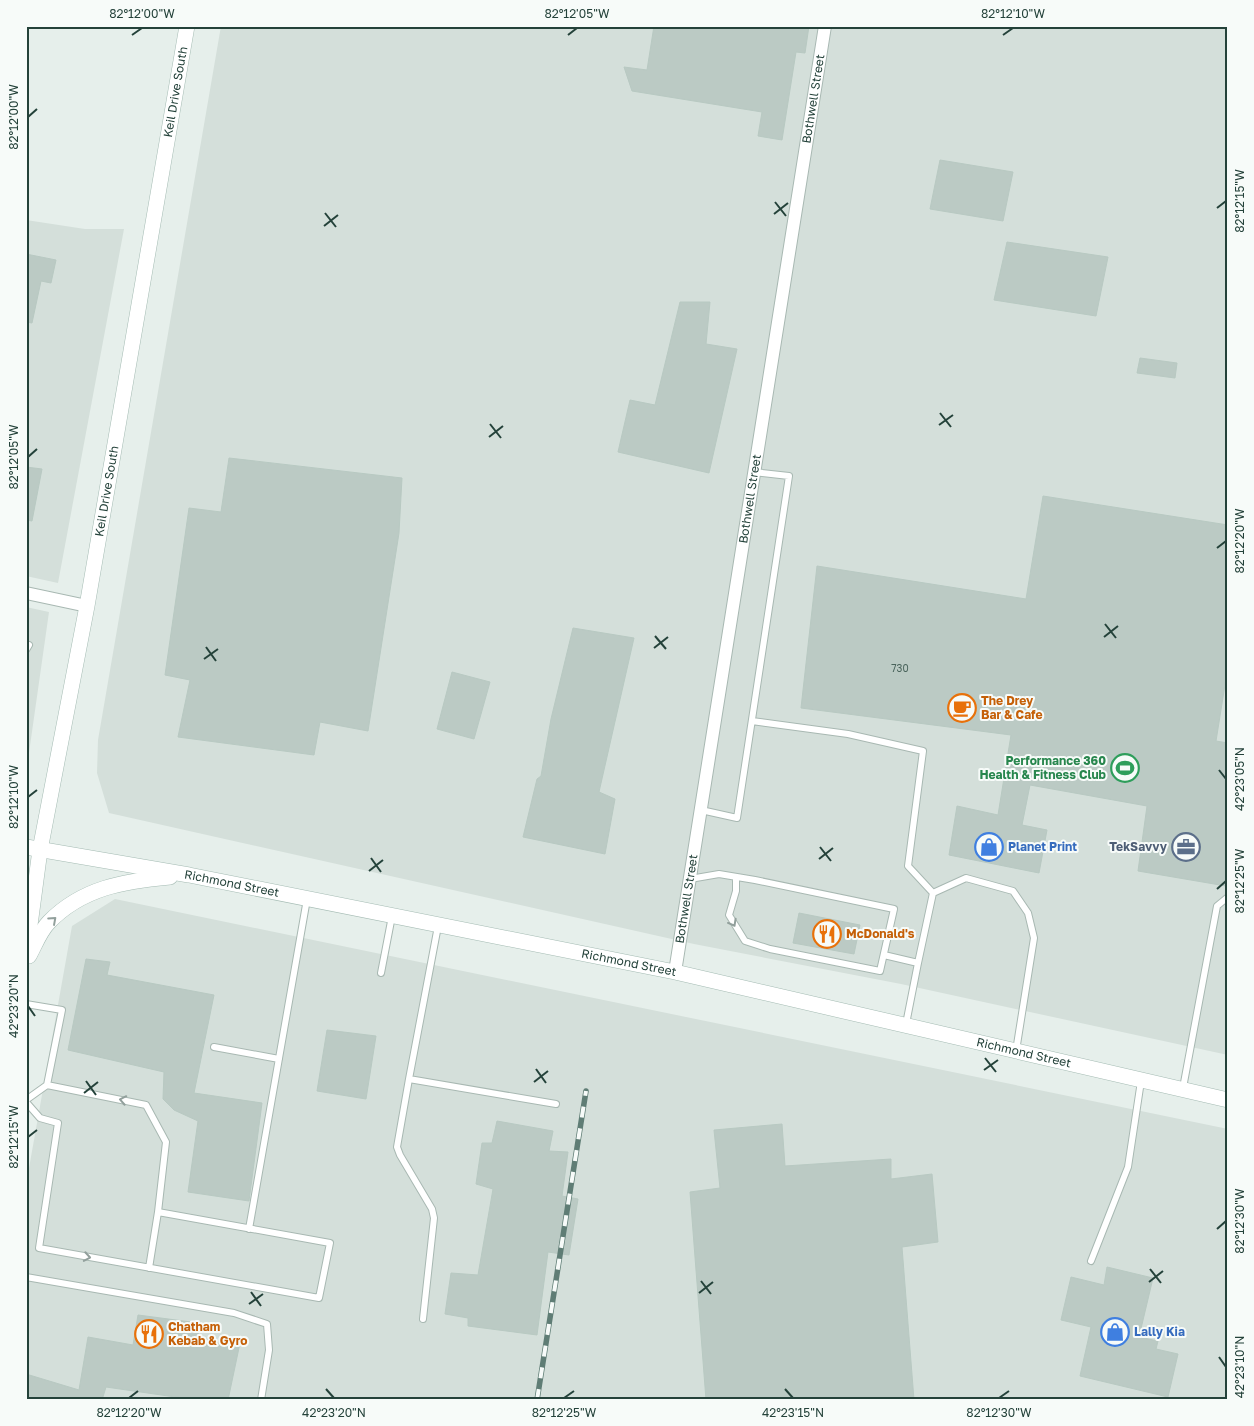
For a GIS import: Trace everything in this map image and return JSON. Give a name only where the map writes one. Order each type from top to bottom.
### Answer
[{"type":"main road","name":"Keil Drive South","points":[[26,955],[33,848],[87,606],[187,26]]},
{"type":"main road","name":"Richmond Street","points":[[33,848],[189,875],[675,972],[1228,1100]]},
{"type":"main road","points":[[26,960],[48,923],[87,893],[139,880],[189,875]]},
{"type":"street","name":"Bothwell Street","points":[[675,972],[825,26]]},
{"type":"street","points":[[26,593],[87,606]]},
{"type":"lane","points":[[701,810],[737,818],[788,476],[754,472]]},
{"type":"lane","points":[[752,721],[848,734],[923,751],[908,866],[933,894]]},
{"type":"lane","points":[[690,879],[720,874],[736,877],[894,909],[880,971],[770,949],[745,941],[729,915],[736,892],[736,877]]},
{"type":"lane","points":[[933,894],[966,878],[1013,891],[1028,913],[1034,938],[1016,1051]]},
{"type":"lane","points":[[905,1025],[933,894]]},
{"type":"lane","points":[[1182,1090],[1217,906],[1228,897]]},
{"type":"lane","points":[[248,1228],[307,899]]},
{"type":"lane","points":[[381,974],[392,916]]},
{"type":"lane","points":[[423,1319],[434,1218],[432,1209],[397,1147],[438,926]]},
{"type":"lane","points":[[884,954],[918,963]]},
{"type":"lane","points":[[26,1004],[62,1010],[48,1085],[26,1101],[40,1118],[58,1123],[39,1248],[319,1298],[330,1243],[158,1212]]},
{"type":"lane","points":[[214,1047],[278,1059]]},
{"type":"lane","points":[[409,1078],[556,1104]]},
{"type":"lane","points":[[1091,1261],[1128,1167],[1142,1080]]},
{"type":"lane","points":[[48,1085],[146,1105],[166,1142],[149,1268]]},
{"type":"lane","points":[[26,1276],[234,1313],[267,1324],[268,1350],[260,1400]]},
{"type":"shaded area","points":[[221,26],[1228,26],[1228,1055],[901,984],[694,944],[109,813],[97,773],[98,740]]},
{"type":"shaded area","points":[[26,220],[85,229],[124,229],[58,583],[26,576]]},
{"type":"shaded area","points":[[26,607],[49,612],[26,774]]},
{"type":"shaded area","points":[[115,899],[1228,1129],[1228,1400],[26,1400],[26,1185],[72,926]]},
{"type":"building","points":[[654,26],[809,26],[805,53],[796,52],[782,140],[758,136],[762,112],[632,91],[624,67],[647,70]]},
{"type":"building","points":[[940,160],[1013,172],[1003,221],[930,209]]},
{"type":"building","points":[[1007,242],[1108,257],[1096,316],[994,300]]},
{"type":"building","points":[[26,254],[56,260],[51,283],[41,281],[32,323],[26,322]]},
{"type":"building","points":[[680,302],[710,302],[706,344],[737,349],[709,473],[618,452],[630,400],[655,405]]},
{"type":"building","points":[[1140,358],[1177,363],[1175,378],[1137,373]]},
{"type":"building","points":[[229,458],[402,478],[399,533],[368,731],[320,722],[314,755],[178,737],[190,680],[165,675],[189,508],[221,512]]},
{"type":"building","points":[[26,467],[42,469],[32,521],[26,520]]},
{"type":"building","points":[[1043,496],[1228,525],[1228,666],[1216,741],[1228,743],[1226,886],[1138,871],[1147,806],[1030,785],[1022,825],[1047,830],[1039,873],[949,855],[957,806],[998,815],[1011,735],[801,708],[817,566],[1026,599]]},
{"type":"building","points":[[573,628],[634,638],[599,792],[615,799],[605,854],[523,837],[537,779],[541,776],[551,719]]},
{"type":"building","points":[[452,672],[490,682],[474,739],[437,729]]},
{"type":"building","name":"McDonald's","points":[[799,913],[860,925],[854,954],[793,943]]},
{"type":"building","points":[[86,959],[110,962],[107,975],[214,995],[194,1093],[262,1103],[249,1201],[188,1192],[198,1121],[174,1110],[163,1099],[164,1072],[68,1050]]},
{"type":"building","points":[[327,1030],[376,1036],[366,1099],[317,1091]]},
{"type":"building","points":[[497,1121],[553,1131],[549,1151],[568,1152],[562,1196],[578,1199],[569,1255],[548,1252],[537,1335],[468,1326],[468,1318],[445,1314],[451,1273],[478,1275],[493,1189],[476,1184],[482,1143],[492,1143]]},
{"type":"building","points":[[782,1124],[785,1166],[891,1159],[891,1179],[932,1174],[938,1242],[902,1247],[914,1400],[706,1400],[690,1192],[720,1188],[714,1130]]},
{"type":"building","name":"Lally Kia","points":[[1107,1267],[1153,1278],[1139,1337],[1158,1341],[1156,1349],[1178,1354],[1168,1397],[1080,1376],[1091,1327],[1061,1320],[1071,1277],[1104,1285]]},
{"type":"building","points":[[138,1315],[191,1322],[201,1338],[240,1343],[228,1400],[196,1400],[106,1387],[102,1400],[26,1400],[26,1374],[79,1390],[88,1337],[133,1345]]},
{"type":"railway","points":[[537,1400],[586,1091]]},
{"type":"place","name":"The Drey Bar & Cafe","points":[[962,708]]},
{"type":"place","name":"Performance 360 Health & Fitness Club","points":[[1125,768]]},
{"type":"place","name":"Planet Print","points":[[989,847]]},
{"type":"place","name":"TekSavvy","points":[[1186,847]]},
{"type":"place","name":"McDonald's","points":[[827,934]]},
{"type":"place","name":"Lally Kia","points":[[1115,1332]]},
{"type":"place","name":"Chatham Kebab & Gyro","points":[[149,1334]]}]
